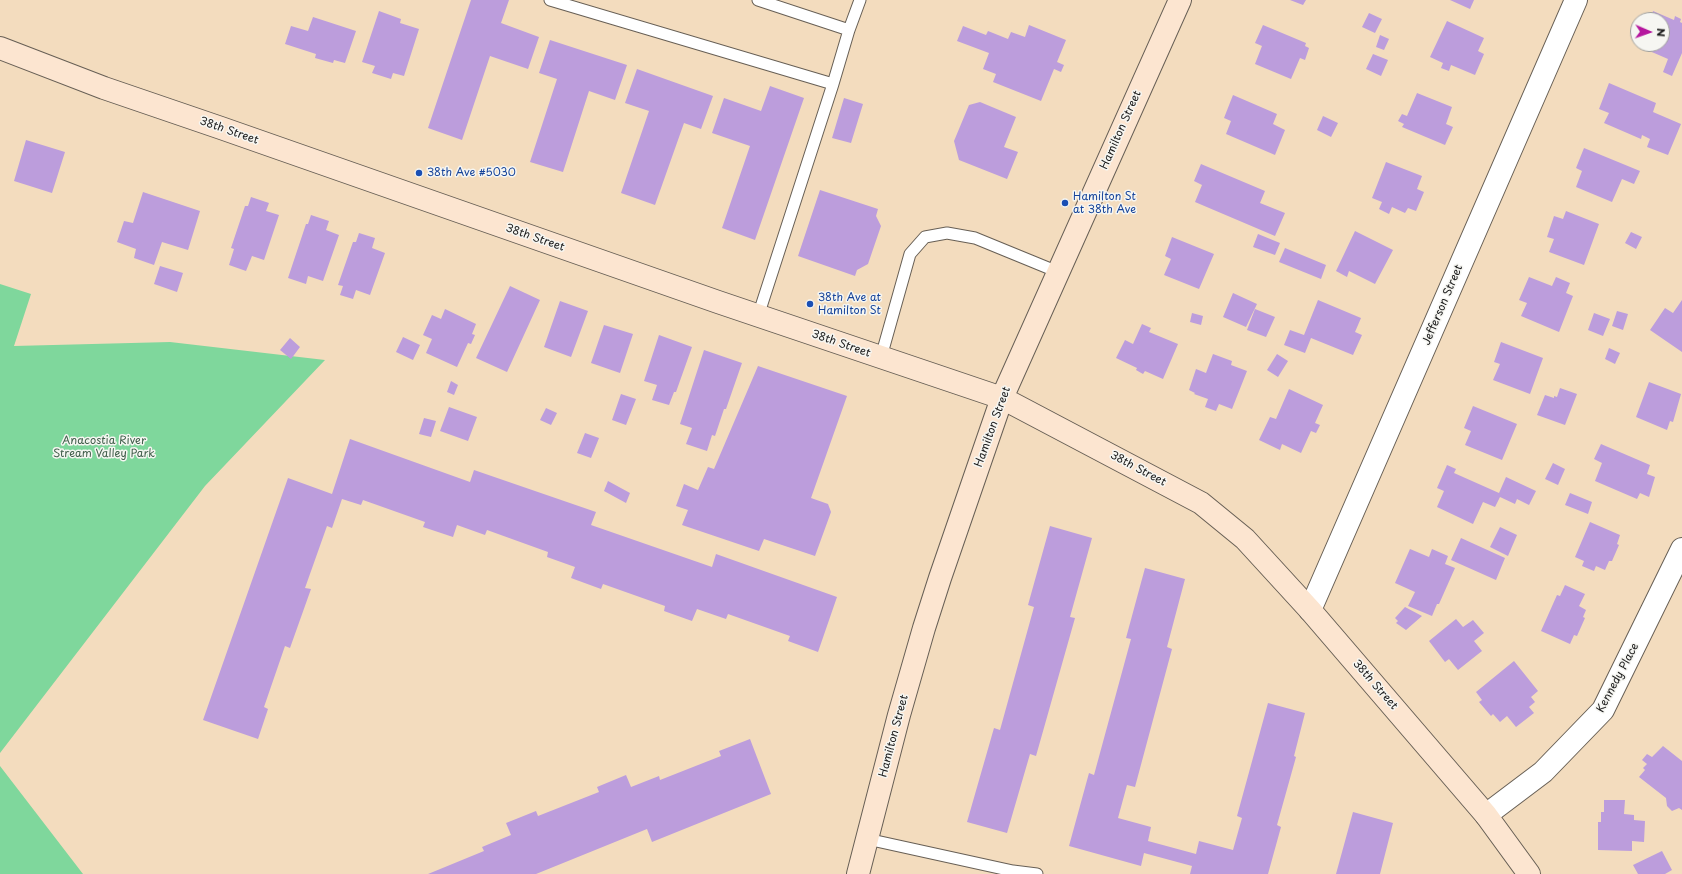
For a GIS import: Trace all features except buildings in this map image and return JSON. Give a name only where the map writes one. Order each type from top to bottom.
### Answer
[{"type":"main road","name":"Hamilton Street","points":[[858,874],[899,715],[924,628],[1002,398],[1180,0]]},
{"type":"main road","name":"38th Street","points":[[0,48],[104,88],[758,316],[1002,398],[1201,503],[1245,539],[1310,610],[1486,814],[1529,874]]},
{"type":"street","name":"Jefferson Street","points":[[1310,610],[1576,0]]},
{"type":"street","name":"Kennedy Place","points":[[1486,814],[1543,772],[1603,710],[1682,549]]},
{"type":"lane","points":[[550,0],[833,84]]},
{"type":"lane","points":[[758,0],[849,30]]},
{"type":"lane","points":[[758,316],[849,30],[860,0]]},
{"type":"lane","points":[[881,357],[910,254],[926,237],[946,233],[975,238],[1058,272]]},
{"type":"lane","points":[[867,839],[1013,871],[1037,874]]},
{"type":"green space","name":"Anacostia River Stream Valley Park","points":[[0,284],[31,294],[14,346],[170,342],[325,360],[205,486],[0,753]]},
{"type":"green space","points":[[0,766],[83,874],[0,874]]},
{"type":"place","name":"38th Ave #5030","points":[[419,173]]},
{"type":"place","name":"Hamilton St at 38th Ave","points":[[1065,203]]},
{"type":"place","name":"38th Ave at Hamilton St","points":[[810,304]]}]
